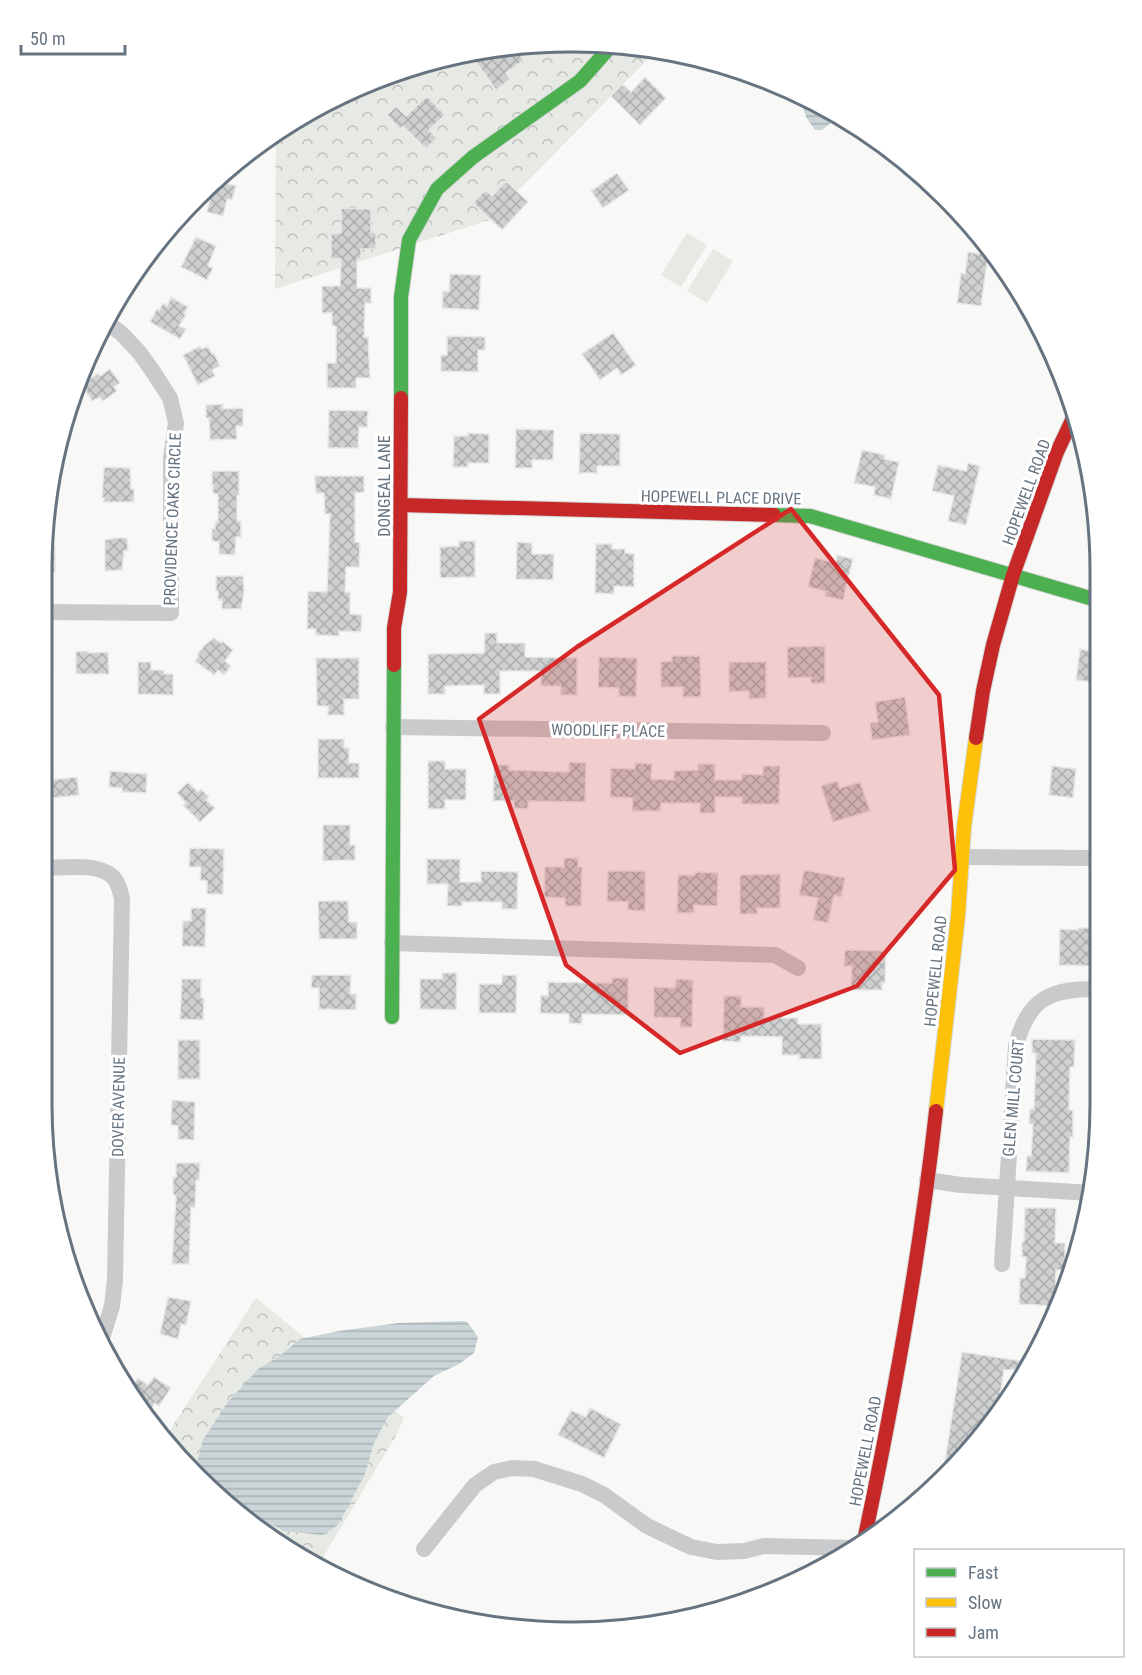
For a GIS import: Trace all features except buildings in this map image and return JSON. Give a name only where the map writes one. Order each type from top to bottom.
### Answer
[{"type":"street","name":"DONGEAL LANE","points":[[392,1017],[394,628],[400,592],[401,297],[409,240],[437,189],[473,157],[580,81],[604,54]]},
{"type":"street","name":"PROVIDENCE OAKS CIRCLE","points":[[52,612],[171,613],[171,458],[176,423],[170,398],[139,352],[114,328]]},
{"type":"street","name":"HOPEWELL ROAD","points":[[866,1530],[889,1423],[927,1180],[958,916],[975,742],[983,691],[993,645],[1013,575],[1057,452],[1069,427]]},
{"type":"street","name":"HOPEWELL PLACE DRIVE","points":[[400,505],[810,516],[1090,598]]},
{"type":"street","name":"WOODLIFF PLACE","points":[[393,727],[823,733]]},
{"type":"street","points":[[962,857],[1090,858]]},
{"type":"street","name":"DOVER AVENUE","points":[[52,868],[102,870],[113,877],[120,887],[122,899],[115,1280],[112,1306],[105,1330]]},
{"type":"street","points":[[392,944],[775,955],[798,968]]},
{"type":"street","name":"GLEN MILL COURT","points":[[1002,1264],[1016,1046],[1020,1029],[1038,1003],[1056,992],[1076,988],[1090,989]]},
{"type":"street","points":[[927,1180],[961,1185],[1082,1192]]},
{"type":"street","points":[[424,1549],[475,1485],[494,1472],[512,1468],[534,1469],[582,1484],[604,1495],[647,1526],[690,1547],[717,1552],[744,1551],[764,1546],[839,1548]]},
{"type":"highlighted area","points":[[791,509],[939,695],[955,870],[857,986],[680,1053],[566,965],[479,719],[577,647]]},
{"type":"green space","points":[[571,52],[649,58],[489,220],[275,289],[276,145],[312,122],[342,106],[404,80],[470,62]]},
{"type":"green space","points":[[687,233],[707,245],[681,287],[661,275]]},
{"type":"green space","points":[[713,249],[733,261],[707,303],[687,291]]},
{"type":"green space","points":[[256,1298],[404,1418],[394,1439],[322,1558],[283,1535],[229,1494],[204,1471],[169,1431]]},
{"type":"shaded area","points":[[803,108],[831,123],[822,130],[815,130],[806,117]]},
{"type":"shaded area","points":[[464,1321],[478,1337],[474,1353],[459,1364],[434,1376],[388,1417],[374,1443],[365,1474],[338,1525],[323,1535],[284,1531],[268,1524],[229,1494],[197,1463],[203,1440],[227,1403],[258,1369],[280,1356],[300,1339],[398,1323]]},
{"type":"traffic: fast","points":[[401,398],[401,297],[409,240],[437,189],[473,157],[580,81],[604,54]]},
{"type":"traffic: fast","points":[[774,515],[810,516],[1090,598]]},
{"type":"traffic: fast","points":[[392,1017],[394,665]]},
{"type":"traffic: slow","points":[[936,1111],[958,916],[964,827],[976,738]]},
{"type":"traffic: jam","points":[[394,665],[394,628],[400,592],[401,398]]},
{"type":"traffic: jam","points":[[976,738],[993,645],[1013,575],[1057,452],[1069,427]]},
{"type":"traffic: jam","points":[[401,505],[774,515]]},
{"type":"traffic: jam","points":[[866,1530],[905,1327],[936,1111]]}]
